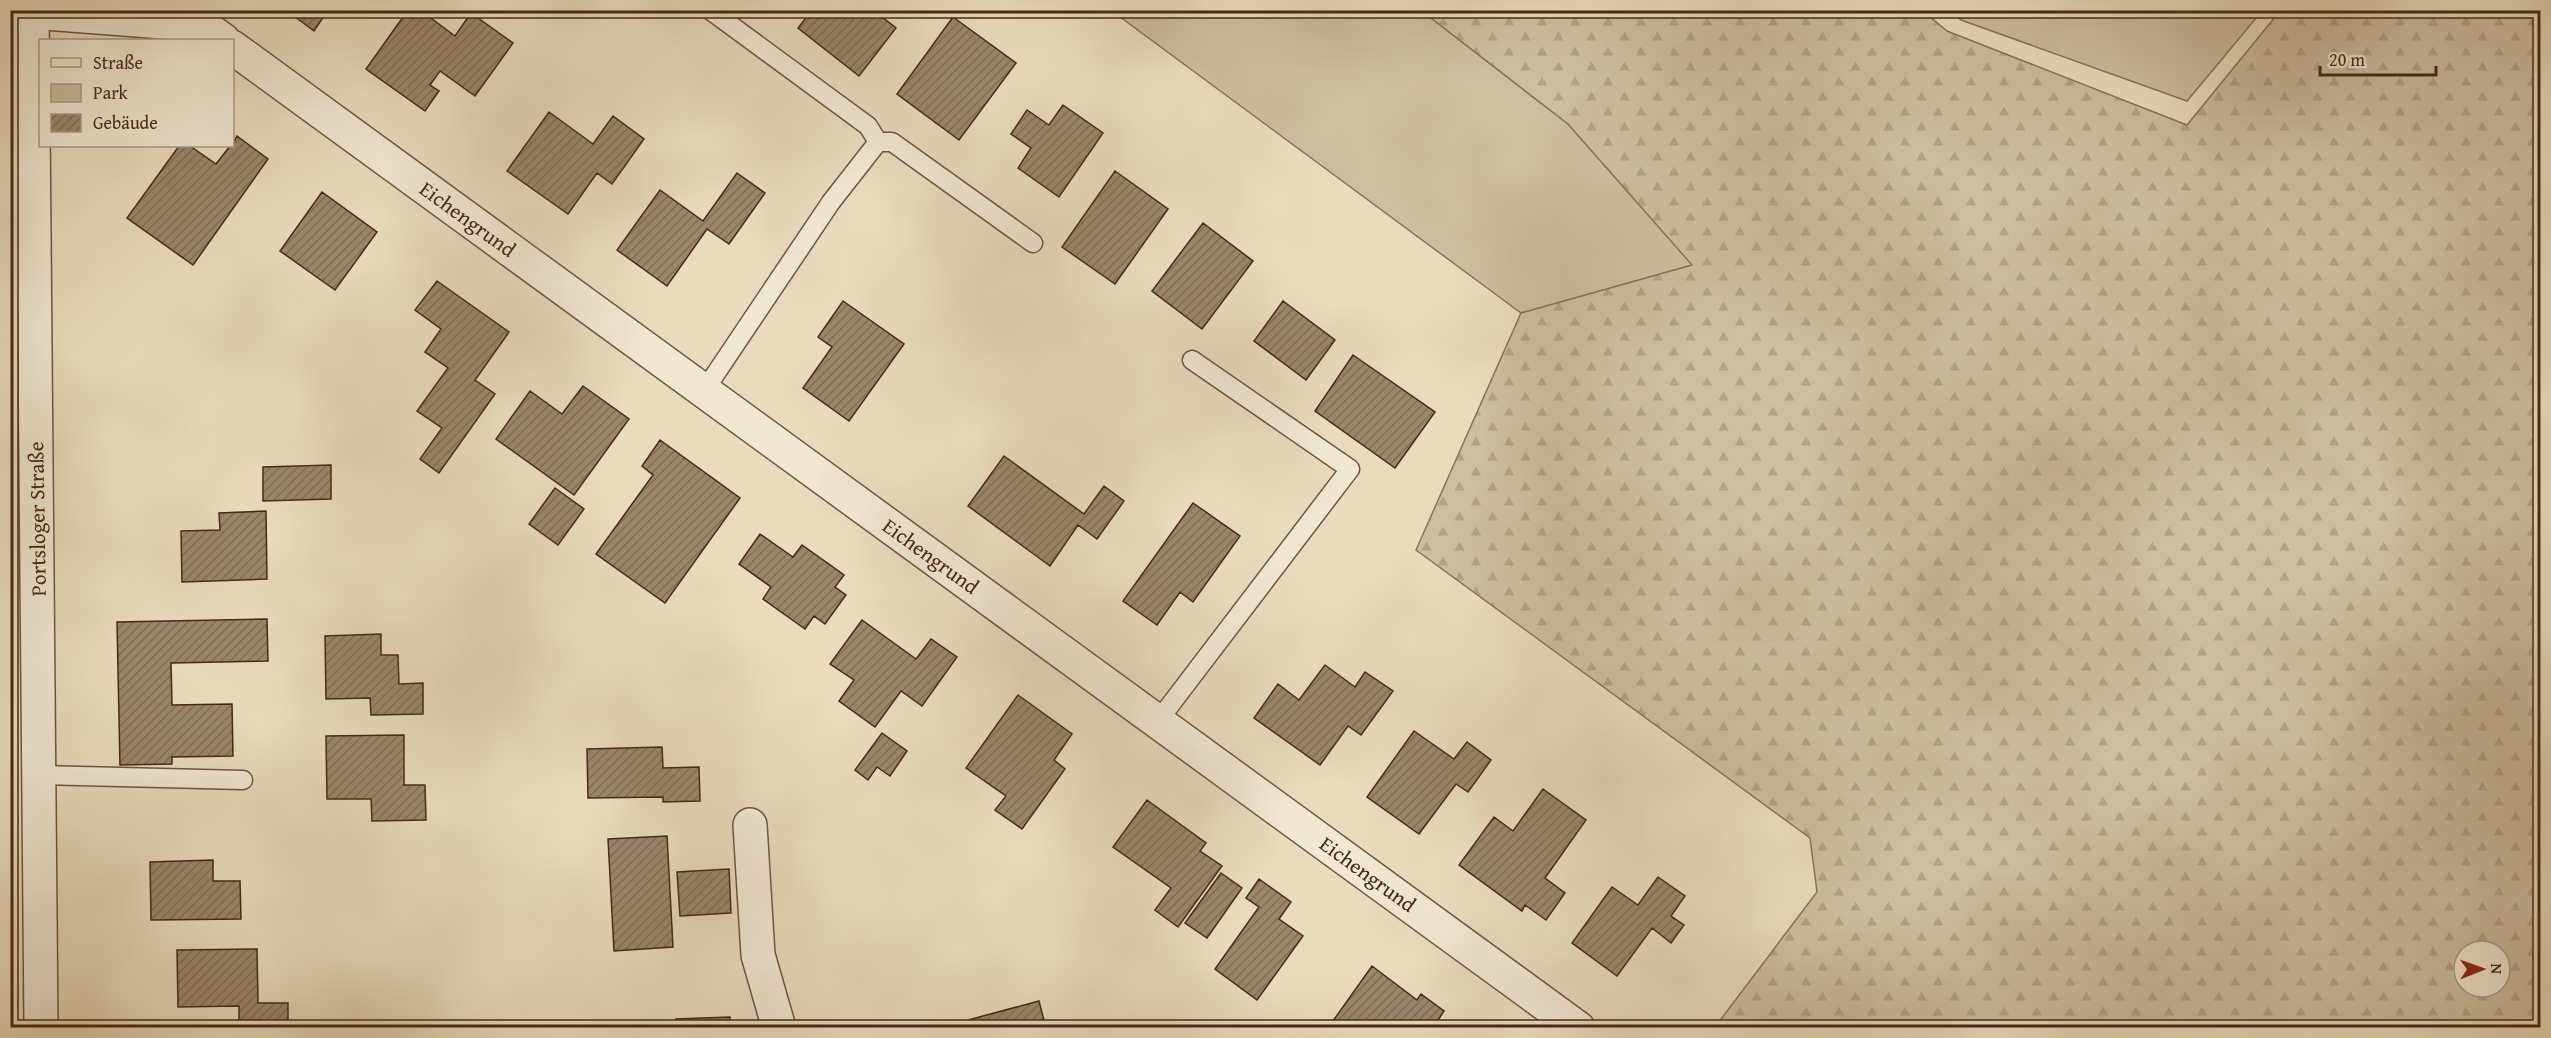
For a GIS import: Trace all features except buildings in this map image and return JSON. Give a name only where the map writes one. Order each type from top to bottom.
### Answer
[{"type":"street","points":[[32,11],[202,25],[222,39]]},
{"type":"street","name":"Portsloger Straße","points":[[32,11],[24,565],[39,776],[41,1028]]},
{"type":"street","name":"Eichengrund","points":[[234,48],[1578,1028]]},
{"type":"street","points":[[750,825],[758,956],[779,1028]]},
{"type":"lane","points":[[710,10],[868,126],[878,142]]},
{"type":"lane","points":[[878,142],[892,142],[1033,243]]},
{"type":"lane","points":[[704,391],[831,202],[878,142]]},
{"type":"lane","points":[[1158,721],[1350,469],[1192,360]]},
{"type":"lane","points":[[39,776],[243,780]]},
{"type":"green space","points":[[1112,11],[1422,11],[1568,124],[1693,265],[1521,313]]},
{"type":"green space","points":[[1422,11],[1923,11],[1947,31],[2187,125],[2280,11],[2540,11],[2540,1027],[1715,1027],[1817,892],[1810,838],[1416,550],[1521,313],[1692,265],[1568,124]]},
{"type":"green space","points":[[1951,11],[2262,11],[2187,101],[1961,20]]}]
